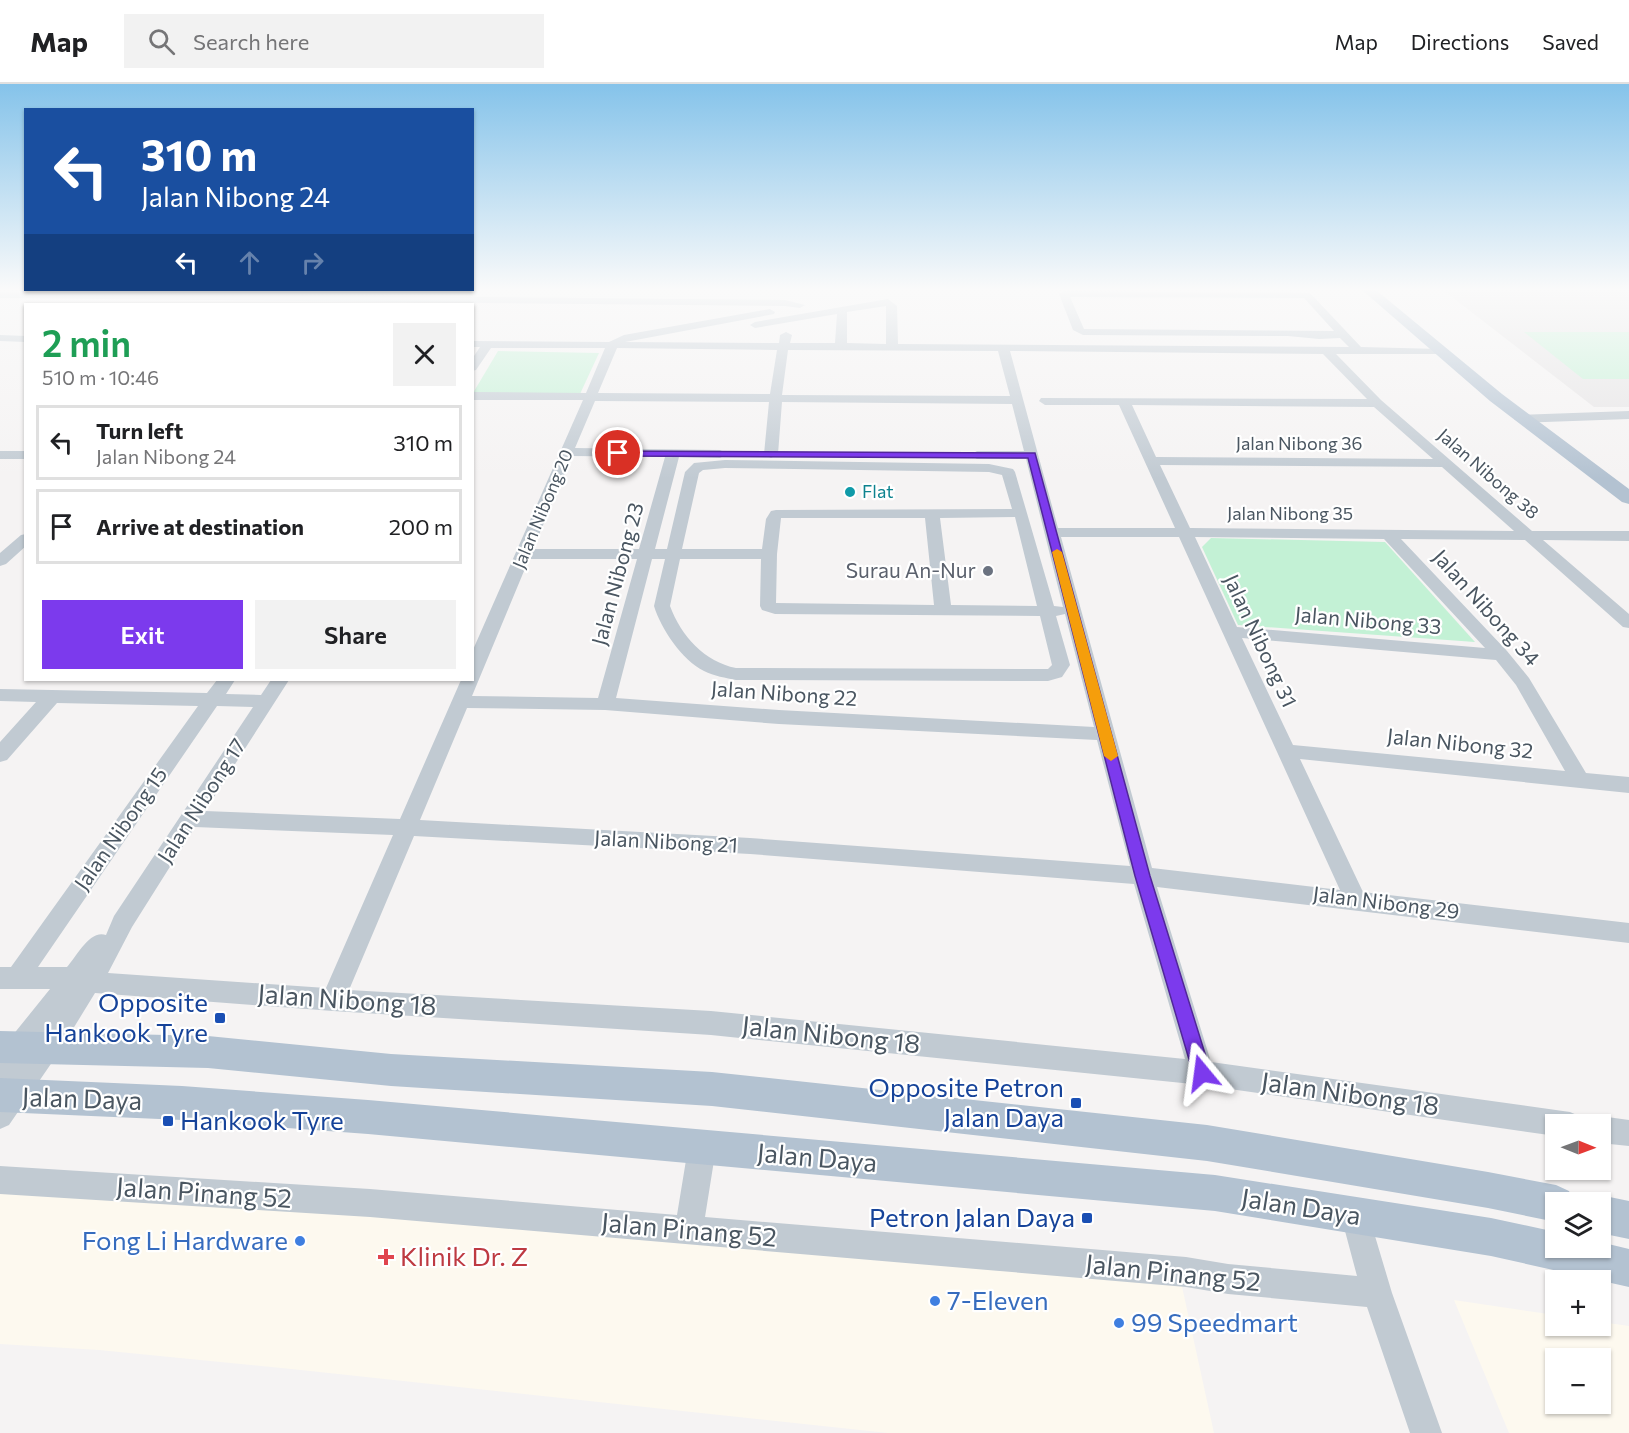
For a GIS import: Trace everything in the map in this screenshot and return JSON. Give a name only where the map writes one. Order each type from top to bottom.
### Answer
[{"type":"main road","points":[[1438,353],[1520,419],[1629,498]]},
{"type":"main road","points":[[11,1075],[208,1052],[391,1070],[712,1089],[1207,1143],[1488,1190],[1545,1202]]},
{"type":"main road","name":"Jalan Daya","points":[[11,1075],[194,1104],[1215,1193],[1491,1237],[1629,1268]]},
{"type":"main road","points":[[1611,1216],[1629,1220]]},
{"type":"street","name":"Jalan Nibong 20","points":[[474,669],[609,353]]},
{"type":"street","points":[[771,454],[782,353]]},
{"type":"street","points":[[1004,353],[1143,876],[1202,1073]]},
{"type":"street","name":"Jalan Nibong 38","points":[[1329,353],[1377,404],[1629,623]]},
{"type":"street","points":[[474,396],[1017,400]]},
{"type":"street","points":[[1045,401],[1377,404]]},
{"type":"street","name":"Jalan Nibong 31","points":[[1124,402],[1356,899]]},
{"type":"street","points":[[1520,419],[1629,415]]},
{"type":"street","points":[[567,452],[1032,455]]},
{"type":"street","name":"Jalan Nibong 23","points":[[605,704],[673,454]]},
{"type":"street","points":[[0,455],[24,455]]},
{"type":"street","name":"Jalan Nibong 36","points":[[1152,461],[1446,463]]},
{"type":"street","points":[[699,466],[1001,469],[1008,472],[1011,477],[1021,513],[1061,665],[1056,673],[1048,675],[736,674],[720,671],[707,665],[664,617],[662,606],[692,471],[699,466]]},
{"type":"street","points":[[932,513],[944,610]]},
{"type":"street","points":[[1021,513],[776,514],[773,519],[769,554],[768,606],[775,609],[1072,610]]},
{"type":"street","name":"Jalan Nibong 35","points":[[1052,532],[1629,536]]},
{"type":"street","name":"Jalan Nibong 34","points":[[1388,534],[1501,655],[1523,682],[1580,780]]},
{"type":"street","points":[[0,561],[24,540]]},
{"type":"street","points":[[524,554],[644,556],[769,554]]},
{"type":"street","name":"Jalan Nibong 33","points":[[1231,632],[1501,655]]},
{"type":"street","name":"Jalan Nibong 15","points":[[8,978],[225,681]]},
{"type":"street","name":"Jalan Nibong 17","points":[[11,1075],[81,980],[115,940],[122,923],[279,681]]},
{"type":"street","points":[[333,1000],[470,681]]},
{"type":"street","points":[[0,695],[267,700]]},
{"type":"street","points":[[0,755],[52,696]]},
{"type":"street","name":"Jalan Nibong 22","points":[[460,702],[605,704],[790,718],[1105,734]]},
{"type":"street","name":"Jalan Nibong 32","points":[[1286,751],[1629,785]]},
{"type":"street","name":"Jalan Nibong 21","points":[[189,819],[750,846],[1143,876]]},
{"type":"street","name":"Jalan Nibong 29","points":[[1143,876],[1356,899],[1629,933]]},
{"type":"street","name":"Jalan Nibong 18","points":[[8,978],[81,980],[333,1000],[711,1023],[1202,1073],[1545,1121]]},
{"type":"street","points":[[1611,1131],[1629,1133]]},
{"type":"street","points":[[689,1229],[702,1148]]},
{"type":"street","name":"Jalan Pinang 52","points":[[0,1180],[370,1203],[689,1229],[1186,1272],[1228,1279],[1377,1293]]},
{"type":"street","points":[[1355,1216],[1377,1293],[1426,1433]]},
{"type":"shaded area","points":[[1524,353],[1629,353],[1629,407],[1594,407]]},
{"type":"shaded area","points":[[0,1190],[377,1215],[1181,1282],[1214,1433],[888,1433],[301,1370],[99,1350],[0,1344]]},
{"type":"shaded area","points":[[1454,1300],[1545,1314],[1545,1336],[1611,1336],[1611,1323],[1629,1326],[1629,1433],[1509,1433]]},
{"type":"green space","points":[[497,353],[599,353],[580,394],[474,391]]},
{"type":"green space","points":[[1550,353],[1629,353],[1629,379],[1583,379]]},
{"type":"green space","points":[[1211,538],[1385,542],[1475,642],[1238,625],[1202,547]]},
{"type":"slow traffic","points":[[1057,552],[1111,756]]},
{"type":"place","name":"Flat","points":[[850,492]]},
{"type":"place","name":"Surau An-Nur","points":[[988,571]]},
{"type":"place","name":"Opposite Hankook Tyre","points":[[220,1018]]},
{"type":"place","name":"Opposite Petron Jalan Daya","points":[[1076,1103]]},
{"type":"place","name":"Hankook Tyre","points":[[168,1121]]},
{"type":"place","name":"Petron Jalan Daya","points":[[1087,1218]]},
{"type":"place","name":"Fong Li Hardware","points":[[300,1241]]},
{"type":"place","name":"Klinik Dr. Z","points":[[386,1257]]},
{"type":"place","name":"7-Eleven","points":[[935,1301]]},
{"type":"place","name":"99 Speedmart","points":[[1119,1323]]},
{"type":"route","points":[[618,453],[1032,455],[1143,876],[1202,1073]]}]
